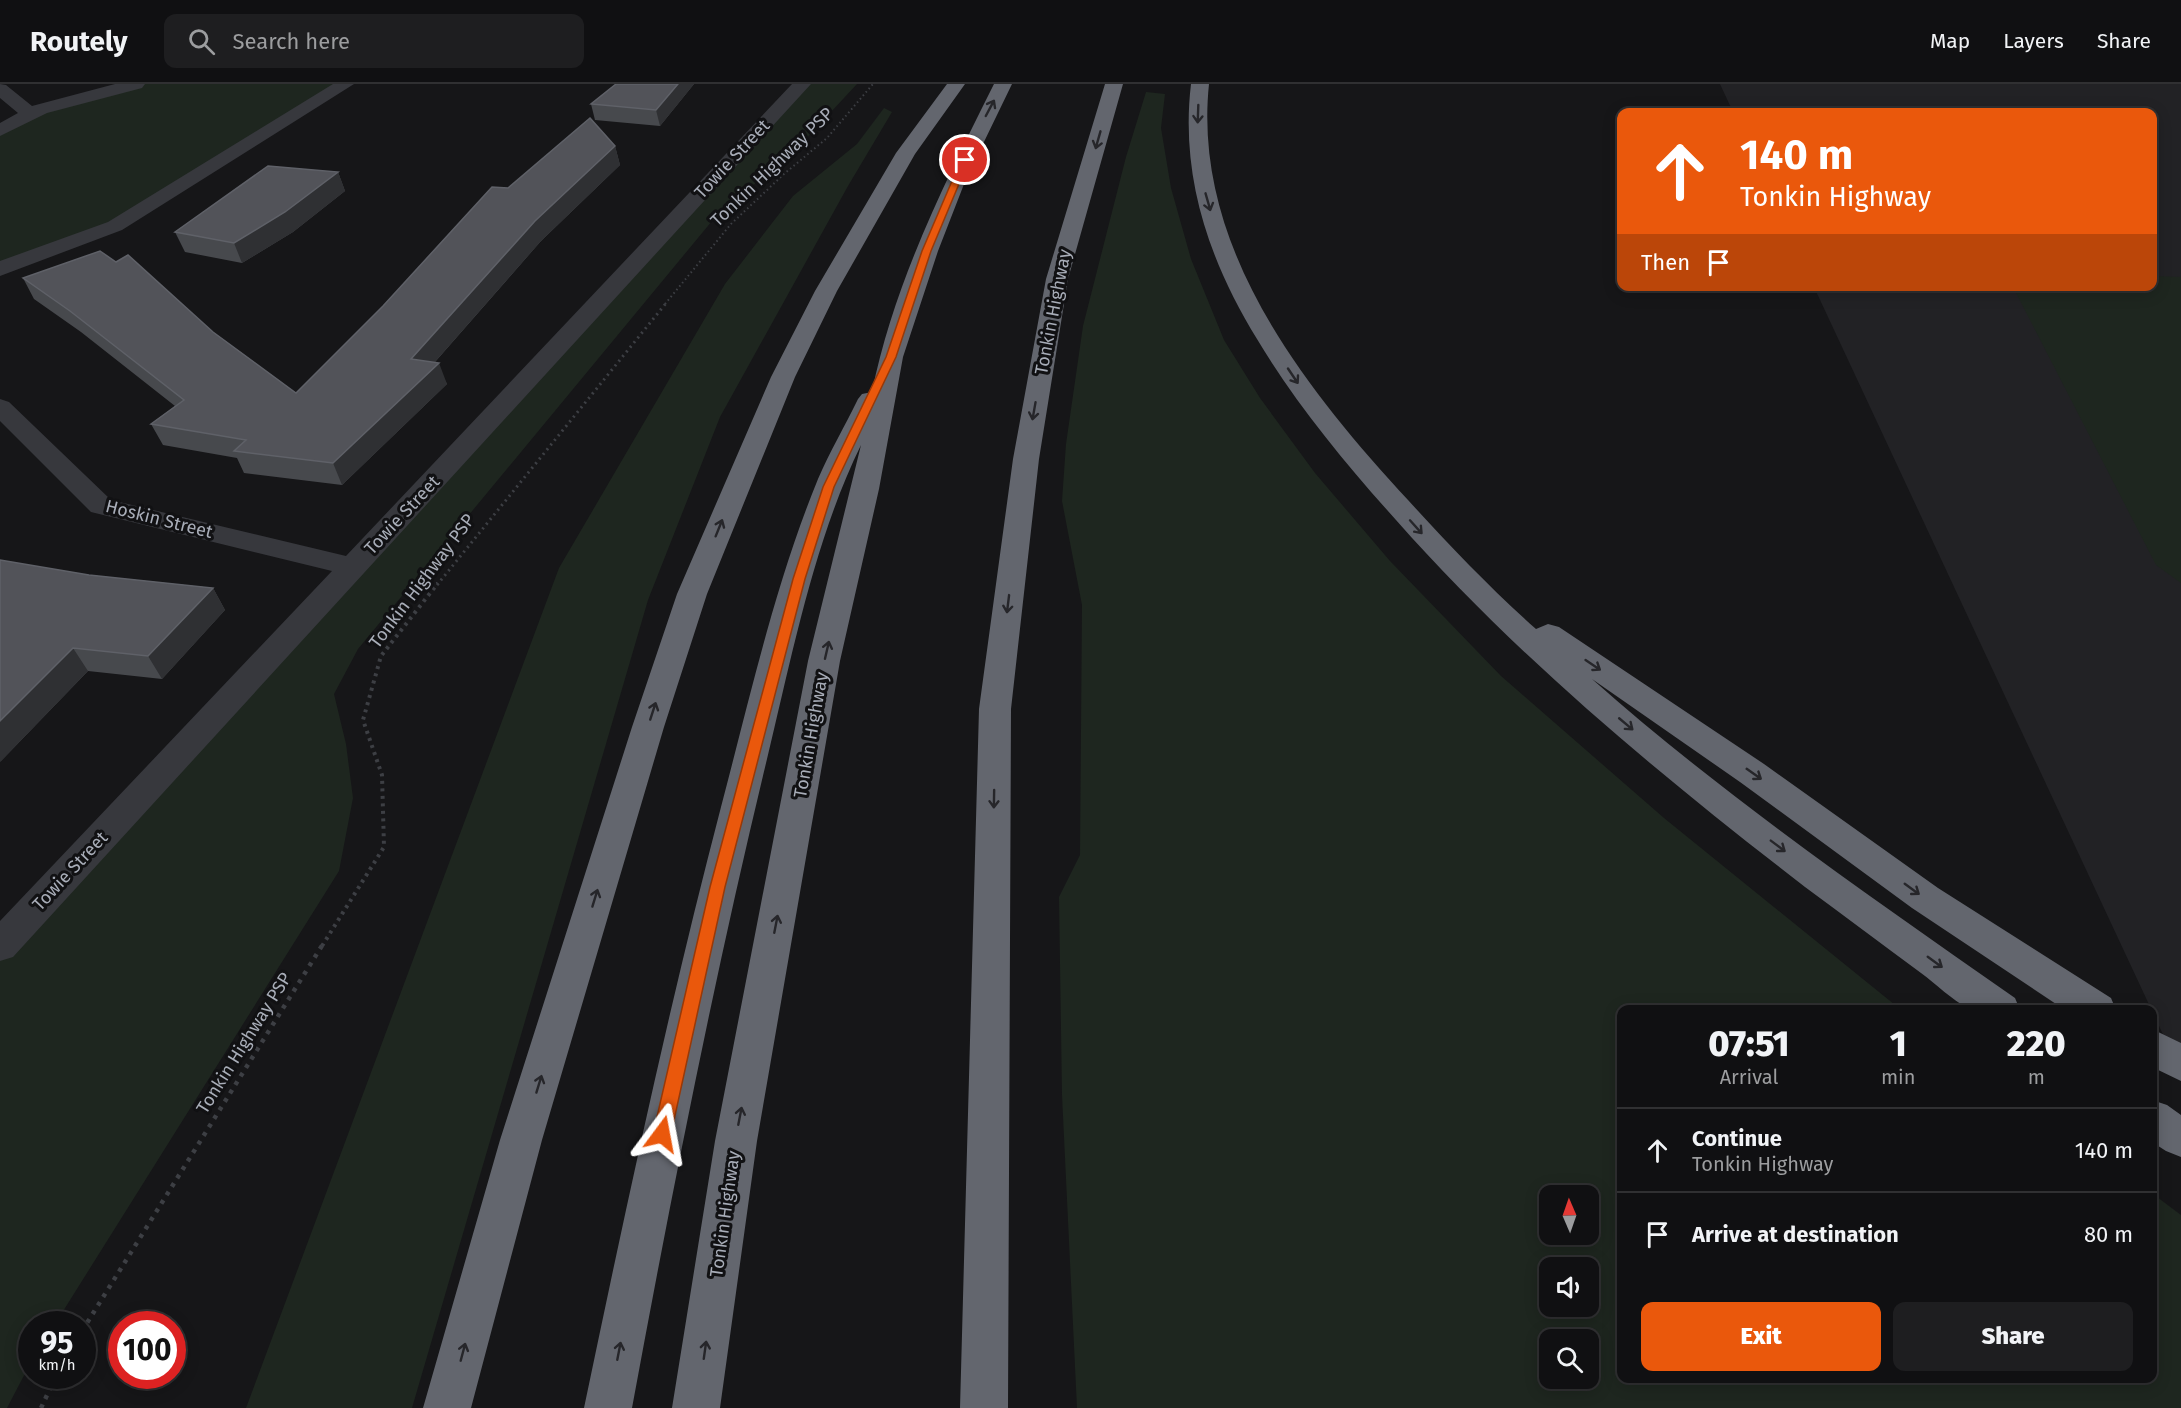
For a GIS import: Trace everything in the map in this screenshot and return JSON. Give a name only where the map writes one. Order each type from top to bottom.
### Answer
[{"type":"highway","points":[[447,1408],[521,1140],[648,727],[692,594],[783,378],[826,291],[906,153],[956,84]]},
{"type":"highway","name":"Tonkin Highway","points":[[696,1408],[738,1129],[825,661],[865,489],[891,357],[927,251],[952,189],[1003,84]]},
{"type":"highway","name":"Tonkin Highway","points":[[984,1408],[995,709],[1026,459],[1057,279],[1114,84]]},
{"type":"highway","points":[[1200,84],[1197,145],[1202,179],[1216,232],[1237,283],[1271,343],[1321,417],[1458,573],[1547,657],[1706,791],[1869,915],[1994,1005]]},
{"type":"highway","points":[[608,1408],[665,1121],[718,887],[768,693],[799,579],[829,487],[891,357]]},
{"type":"highway","points":[[1458,573],[1752,773],[1925,898],[2089,1005]]},
{"type":"highway","points":[[2157,1049],[2181,1064]]},
{"type":"highway","points":[[2157,1121],[2181,1138]]},
{"type":"street","points":[[0,130],[30,114],[136,84]]},
{"type":"street","points":[[0,269],[115,226],[345,84]]},
{"type":"street","name":"Towie Street","points":[[0,946],[802,84]]},
{"type":"street","points":[[0,89],[30,114]]},
{"type":"street","name":"Hoskin Street","points":[[0,407],[101,506],[354,567]]},
{"type":"path","name":"Tonkin Highway PSP","points":[[94,1311],[384,847],[382,775],[363,720],[381,656],[492,514],[731,224],[784,174],[827,138],[873,84]]},
{"type":"path","points":[[41,1408],[50,1389]]},
{"type":"shaded area","points":[[136,84],[345,84],[115,226],[0,269],[0,130],[30,114]]},
{"type":"shaded area","points":[[802,84],[857,84],[803,142],[712,221],[358,649],[334,694],[346,744],[353,798],[339,871],[63,1311],[18,1311],[18,1387],[7,1408],[0,1408],[0,946]]},
{"type":"shaded area","points":[[1720,84],[2181,84],[2181,1062],[2174,1058],[2157,1022],[2157,1005],[2149,1005],[1816,291],[2157,291],[2157,108],[1731,108]]},
{"type":"shaded area","points":[[1146,92],[1165,94],[1161,128],[1171,188],[1191,259],[1224,340],[1260,398],[1315,473],[1390,561],[1501,676],[1664,818],[1895,1005],[1617,1005],[1617,1383],[2157,1383],[2157,1197],[2181,1215],[2181,1408],[1077,1408],[1062,1095],[1059,897],[1080,855],[1082,605],[1062,501],[1066,444],[1083,326],[1126,157]]},
{"type":"shaded area","points":[[884,108],[892,112],[848,186],[720,417],[648,600],[412,1408],[246,1408],[559,568],[725,284],[793,196],[857,144]]},
{"type":"shaded area","points":[[2157,276],[2181,277],[2181,583],[2156,565],[2015,291],[2157,291]]},
{"type":"building","points":[[616,84],[678,84],[656,110],[591,104]]},
{"type":"building","points":[[590,118],[615,146],[535,221],[411,359],[439,363],[333,463],[234,451],[246,440],[151,424],[184,400],[70,311],[23,278],[100,251],[116,262],[128,255],[213,332],[296,393],[383,306],[492,187],[508,188]]},
{"type":"building","points":[[268,166],[338,172],[285,212],[234,243],[175,232]]},
{"type":"building","points":[[0,560],[89,575],[213,588],[148,656],[73,648],[0,721]]},
{"type":"route","points":[[662,1134],[718,887],[799,579],[829,487],[891,357],[927,251],[965,160]]}]
